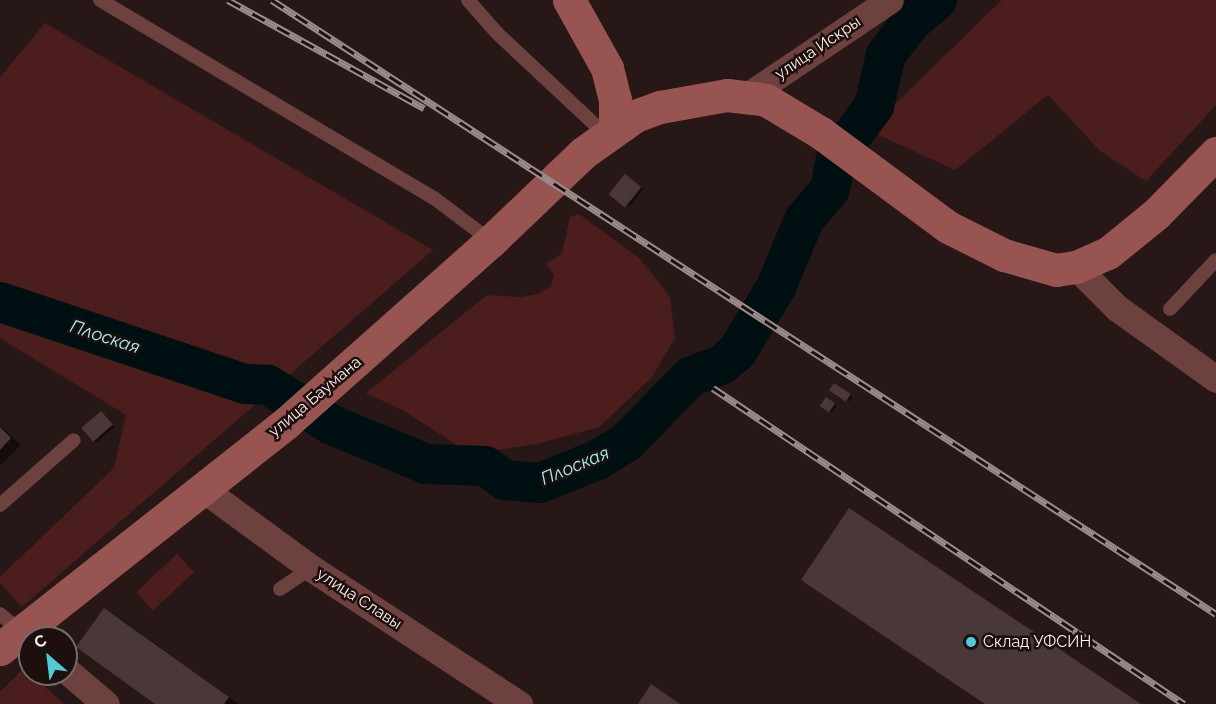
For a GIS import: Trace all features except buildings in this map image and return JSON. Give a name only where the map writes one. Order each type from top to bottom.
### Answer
[{"type":"main road","points":[[569,0],[608,68],[615,99],[610,130]]},
{"type":"main road","name":"улица Баумана","points":[[12,633],[203,489],[286,423],[491,241],[610,130],[660,107],[727,95],[747,96]]},
{"type":"main road","points":[[747,96],[766,100],[821,133],[948,227],[976,243],[1056,270],[1076,267],[1108,253],[1132,235],[1216,153]]},
{"type":"street","name":"улица Искры","points":[[747,96],[890,0]]},
{"type":"street","points":[[1076,267],[1117,309],[1216,379]]},
{"type":"street","name":"улица Славы","points":[[203,489],[312,568],[519,704]]},
{"type":"street","points":[[78,680],[106,704]]},
{"type":"lane","points":[[100,0],[434,198],[491,241]]},
{"type":"lane","points":[[468,0],[498,34],[610,130]]},
{"type":"lane","points":[[1170,309],[1216,260]]},
{"type":"lane","points":[[0,505],[74,441]]},
{"type":"lane","points":[[280,589],[312,568]]},
{"type":"shaded area","points":[[1002,0],[1216,0],[1216,105],[1146,181],[1100,151],[1048,95],[955,170],[868,130]]},
{"type":"shaded area","points":[[45,23],[433,250],[22,607],[0,583],[0,577],[114,468],[126,415],[0,338],[0,77]]},
{"type":"shaded area","points":[[579,214],[639,258],[658,281],[670,298],[675,338],[652,377],[599,427],[537,444],[482,452],[460,447],[404,411],[366,393],[487,295],[520,297],[538,294],[551,286],[554,276],[546,264],[562,253],[570,217]]},
{"type":"shaded area","points":[[177,554],[194,572],[153,610],[136,592]]},
{"type":"shaded area","points":[[18,674],[18,686],[44,686],[64,704],[0,704],[0,692]]},
{"type":"waterway","name":"Плоская","points":[[0,302],[245,384],[268,385],[332,425],[426,464],[485,466],[505,480],[540,483],[597,460],[627,442],[690,377],[721,365],[737,352],[776,287],[804,220],[830,189],[836,157],[874,106],[886,55],[911,22],[937,0]]},
{"type":"railway","points":[[228,0],[424,108]]},
{"type":"railway","points":[[272,0],[1216,614]]},
{"type":"railway","points":[[713,388],[1184,704]]},
{"type":"place","name":"Склад УФСИН","points":[[971,642]]}]
